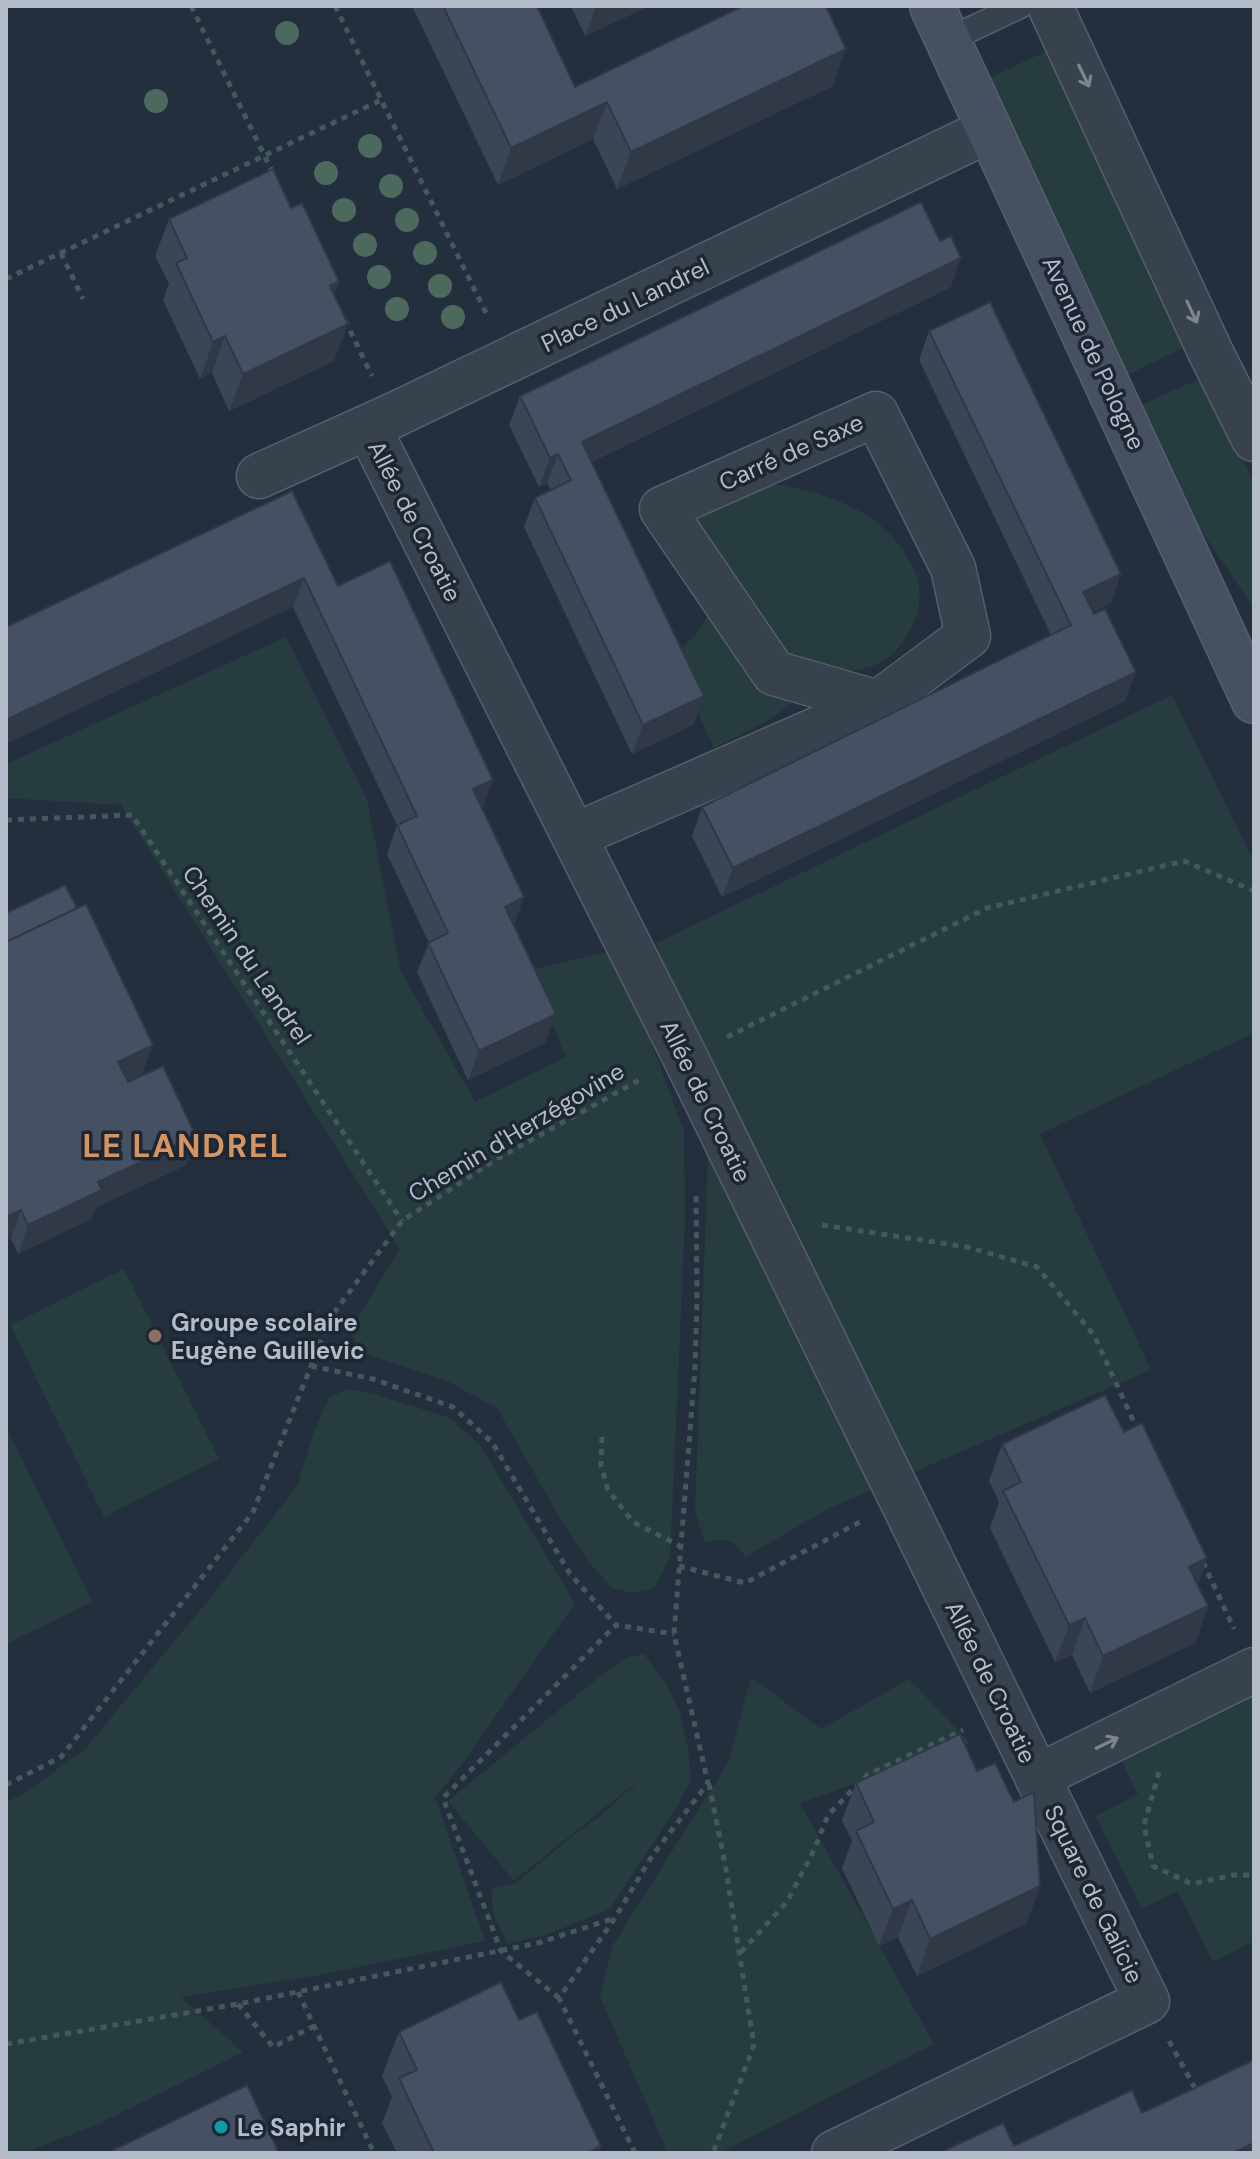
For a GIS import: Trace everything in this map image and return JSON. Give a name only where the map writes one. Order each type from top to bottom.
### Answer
[{"type":"street","points":[[1050,6],[1254,439]]},
{"type":"street","name":"Avenue de Pologne","points":[[940,23],[1254,701]]},
{"type":"street","name":"Place du Landrel","points":[[259,476],[380,422],[989,130]]},
{"type":"street","name":"Carré de Saxe","points":[[574,836],[878,703],[968,636],[953,568],[876,414],[662,509],[774,673],[878,703]]},
{"type":"street","name":"Allée de Croatie","points":[[380,422],[574,836],[1037,1777]]},
{"type":"street","name":"Square de Galicie","points":[[834,2153],[1147,2001],[1037,1777],[1253,1670]]},
{"type":"lane","points":[[940,23],[1020,6]]},
{"type":"path","points":[[191,6],[278,183]]},
{"type":"path","points":[[335,6],[509,360]]},
{"type":"path","points":[[6,279],[381,100]]},
{"type":"path","points":[[61,253],[83,299]]},
{"type":"path","points":[[338,306],[380,422]]},
{"type":"path","name":"Chemin du Landrel","points":[[6,820],[132,815],[402,1221]]},
{"type":"path","name":"Chemin d'Herzégovine","points":[[6,1785],[61,1757],[253,1512],[330,1318],[402,1221],[495,1160],[620,1088],[987,908],[1184,861],[1254,891]]},
{"type":"path","points":[[696,1182],[695,1367],[674,1634],[708,1783],[754,2045],[713,2153]]},
{"type":"path","points":[[762,1214],[967,1247],[1037,1267],[1094,1335],[1145,1445]]},
{"type":"path","points":[[311,1366],[373,1379],[453,1407],[492,1442],[570,1574],[616,1625],[674,1634]]},
{"type":"path","points":[[602,1437],[601,1465],[608,1490],[633,1522],[680,1546]]},
{"type":"path","points":[[679,1566],[745,1583],[902,1500]]},
{"type":"path","points":[[1200,1557],[1253,1670]]},
{"type":"path","points":[[616,1625],[443,1798],[501,1951],[559,1998],[635,2153]]},
{"type":"path","points":[[740,1953],[787,1902],[828,1815],[867,1775],[1005,1710]]},
{"type":"path","points":[[1159,1772],[1144,1825],[1153,1866],[1192,1884],[1234,1875],[1254,1875]]},
{"type":"path","points":[[559,1998],[615,1918],[652,1856],[708,1783]]},
{"type":"path","points":[[6,2044],[238,2004],[501,1951],[538,1943],[615,1918]]},
{"type":"path","points":[[298,1992],[374,2153]]},
{"type":"path","points":[[1147,2001],[1196,2090],[1207,2084]]},
{"type":"path","points":[[238,2004],[273,2047],[314,2026]]},
{"type":"green space","points":[[1049,50],[1189,345],[1121,378],[981,82]]},
{"type":"green space","points":[[1205,376],[1254,483],[1254,608],[1185,507],[1137,407]]},
{"type":"green space","points":[[739,478],[809,491],[853,507],[872,519],[890,534],[905,553],[916,573],[920,595],[914,622],[906,638],[886,659],[825,681],[762,724],[714,748],[673,656],[696,635],[715,601],[692,513]]},
{"type":"green space","points":[[286,637],[367,800],[401,972],[475,1102],[566,1057],[529,970],[617,950],[684,1131],[685,1220],[670,1558],[654,1588],[635,1593],[613,1589],[588,1561],[497,1408],[449,1382],[356,1350],[352,1327],[400,1249],[121,805],[6,798],[6,764]]},
{"type":"green space","points":[[1172,695],[1254,862],[1254,1033],[1040,1134],[1151,1370],[828,1509],[745,1557],[737,1546],[728,1541],[705,1543],[695,1511],[708,1157],[656,943]]},
{"type":"green space","points":[[124,1269],[219,1459],[104,1517],[10,1325]]},
{"type":"green space","points":[[347,1389],[374,1394],[450,1418],[481,1446],[575,1603],[459,1768],[435,1797],[485,1941],[314,1976],[181,1997],[243,2052],[96,2125],[23,2153],[6,2153],[6,1802],[22,1795],[85,1749],[207,1602],[297,1486],[314,1432],[329,1398]]},
{"type":"green space","points":[[6,1426],[92,1602],[6,1644]]},
{"type":"green space","points":[[644,1654],[667,1685],[680,1713],[691,1780],[677,1807],[610,1909],[546,1935],[507,1944],[493,1913],[491,1889],[516,1883],[599,1817],[649,1772],[514,1881],[448,1801],[598,1678],[627,1657]]},
{"type":"green space","points":[[751,1677],[821,1729],[909,1679],[970,1743],[800,1803],[934,2044],[720,2153],[668,2153],[600,1997],[613,1945],[729,1761]]},
{"type":"green space","points":[[1254,1689],[1254,1941],[1213,1962],[1177,1891],[1142,1909],[1095,1816],[1138,1794],[1120,1758]]},
{"type":"building","points":[[443,6],[537,6],[575,87],[743,6],[826,6],[846,49],[631,152],[607,102],[511,148]]},
{"type":"building","points":[[273,169],[291,208],[302,203],[339,281],[330,286],[348,324],[243,374],[225,336],[213,342],[176,263],[187,258],[169,219]]},
{"type":"building","points":[[921,202],[940,241],[951,236],[961,258],[582,442],[704,696],[643,725],[535,498],[571,480],[558,454],[550,458],[520,396]]},
{"type":"building","points":[[990,302],[1121,574],[1083,592],[1094,614],[1105,609],[1136,672],[733,868],[702,807],[1071,625],[929,331]]},
{"type":"building","points":[[292,491],[338,586],[390,561],[493,780],[473,789],[524,897],[505,907],[556,1014],[479,1051],[428,943],[448,933],[397,825],[417,816],[304,578],[6,720],[6,627]]},
{"type":"building","points":[[65,885],[77,908],[6,942],[6,913]]},
{"type":"building","points":[[86,904],[153,1045],[118,1062],[128,1082],[163,1066],[196,1136],[98,1182],[102,1190],[28,1225],[21,1210],[6,1217],[6,942]]},
{"type":"building","points":[[1105,1395],[1124,1432],[1142,1423],[1207,1558],[1189,1567],[1208,1606],[1103,1656],[1085,1618],[1069,1625],[1003,1491],[1021,1482],[1002,1444]]},
{"type":"building","points":[[960,1734],[977,1771],[995,1763],[1014,1802],[1034,1792],[1040,1886],[930,1939],[912,1900],[893,1909],[856,1831],[874,1822],[856,1783]]},
{"type":"building","points":[[501,1982],[519,2020],[537,2012],[601,2146],[588,2153],[434,2153],[399,2078],[417,2070],[399,2032]]},
{"type":"building","points":[[1254,2060],[1254,2143],[1233,2153],[939,2153],[1003,2123],[1014,2146],[1132,2090],[1142,2113]]},
{"type":"building","points":[[247,2085],[279,2153],[107,2153]]},
{"type":"place","name":"Groupe scolaire Eugène Guillevic","points":[[155,1336]]},
{"type":"place","name":"Le Saphir","points":[[221,2127]]},
{"type":"district","name":"LE LANDREL","points":[[186,1146]]}]
